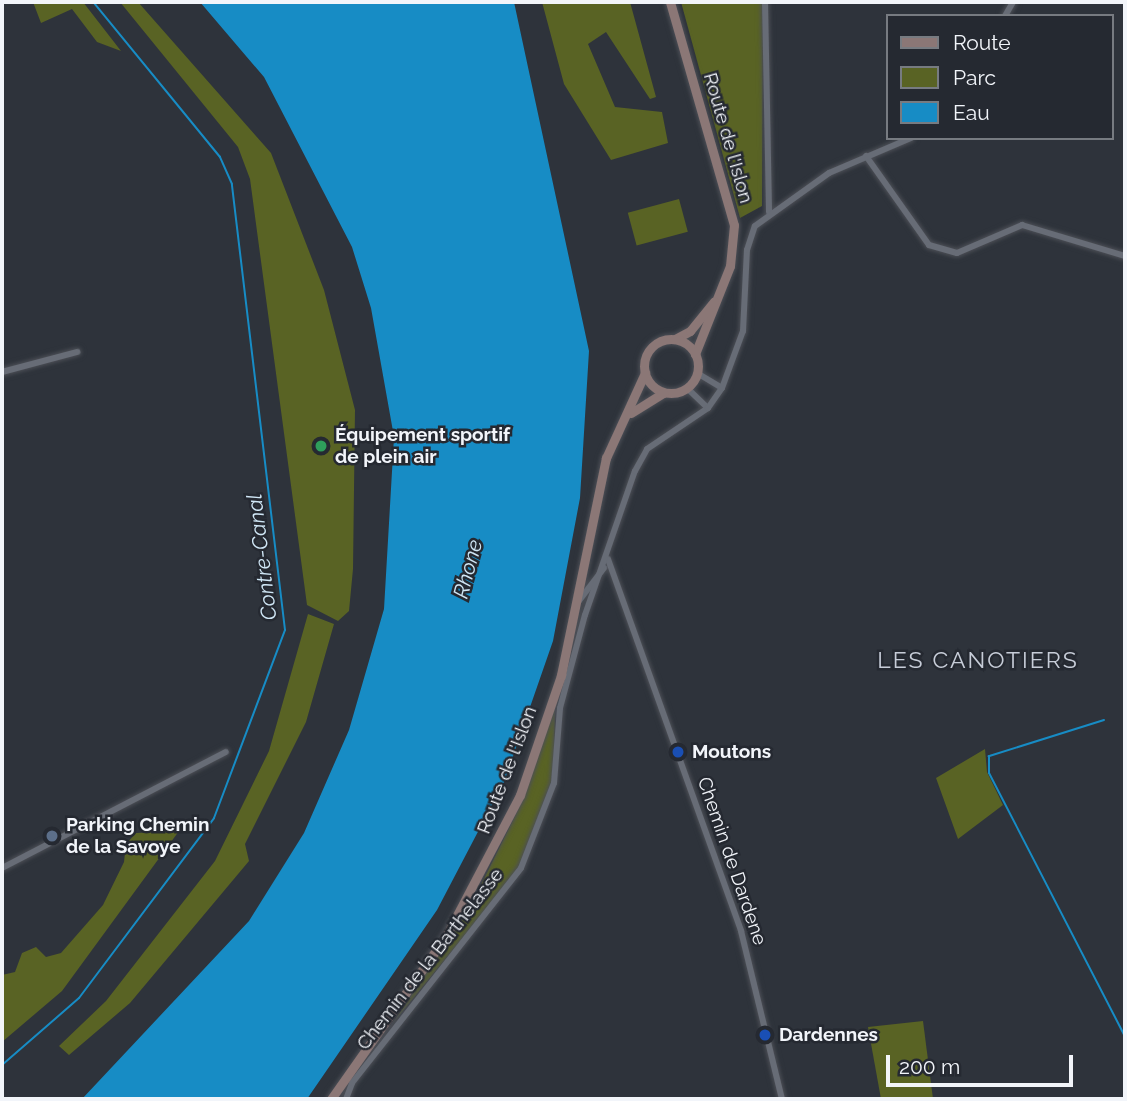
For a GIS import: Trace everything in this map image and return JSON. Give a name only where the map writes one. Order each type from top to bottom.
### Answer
[{"type":"street","name":"Route de l'Islon","points":[[670,2],[730,204],[733,253],[724,285],[695,355]]},
{"type":"street","points":[[765,2],[769,212],[866,156],[906,140]]},
{"type":"street","points":[[866,156],[929,245],[957,253],[1022,225],[1125,256]]},
{"type":"street","name":"Chemin de la Barthelasse","points":[[346,1099],[352,1083],[521,868],[554,783],[560,708],[640,458],[673,426],[708,408],[722,388],[743,331],[747,250],[769,212]]},
{"type":"street","name":"Route de l'Islon","points":[[673,340],[697,324],[724,285]]},
{"type":"street","points":[[673,340],[695,355],[697,373],[687,388],[664,392],[645,373],[650,350],[673,340]]},
{"type":"street","points":[[2,373],[77,352]]},
{"type":"street","name":"Route de l'Islon","points":[[331,1099],[446,936],[494,851],[543,733],[578,602],[606,458],[628,416],[645,373]]},
{"type":"street","points":[[697,373],[722,388]]},
{"type":"street","points":[[687,388],[708,408]]},
{"type":"street","name":"Route de l'Islon","points":[[628,416],[664,392]]},
{"type":"street","name":"Chemin de Dardene","points":[[607,559],[741,931],[782,1099]]},
{"type":"street","points":[[578,602],[604,568]]},
{"type":"street","points":[[2,868],[226,752]]},
{"type":"green space","points":[[33,2],[83,2],[121,51],[97,42],[72,9],[41,23]]},
{"type":"green space","points":[[120,2],[138,2],[271,153],[324,290],[355,410],[353,569],[349,611],[338,621],[307,605],[250,179],[238,147]]},
{"type":"green space","points":[[542,2],[630,2],[656,97],[650,99],[606,32],[588,44],[615,107],[662,112],[668,143],[611,160],[564,84]]},
{"type":"green space","points":[[681,2],[763,2],[762,206],[740,218]]},
{"type":"green space","points":[[679,199],[688,232],[637,246],[628,213]]},
{"type":"green space","points":[[308,614],[334,624],[306,722],[245,844],[249,861],[130,1003],[69,1055],[59,1046],[106,1001],[215,861],[269,751]]},
{"type":"green space","points":[[555,706],[554,774],[519,869],[393,1023],[470,907],[521,804]]},
{"type":"green space","points":[[985,749],[987,772],[1003,805],[958,839],[936,778]]},
{"type":"green space","points":[[179,831],[62,991],[2,1042],[2,975],[15,972],[22,953],[36,947],[46,957],[61,953],[103,905],[124,862],[126,844],[136,833]]},
{"type":"green space","points":[[923,1021],[933,1099],[881,1099],[868,1027]]},
{"type":"water","name":"Rhone","points":[[200,2],[514,2],[589,351],[580,498],[553,641],[504,782],[437,910],[307,1099],[82,1099],[249,921],[304,833],[349,730],[384,609],[394,437],[371,308],[352,247],[264,77]]},
{"type":"waterway","name":"Contre-Canal","points":[[2,1065],[79,998],[214,818],[285,630],[232,184],[220,157],[93,2]]},
{"type":"waterway","points":[[1104,720],[989,756],[989,773],[1125,1037]]},
{"type":"place","name":"Équipement sportif de plein air","points":[[321,446]]},
{"type":"place","name":"Moutons","points":[[678,752]]},
{"type":"place","name":"Parking Chemin de la Savoye","points":[[52,836]]},
{"type":"place","name":"Dardennes","points":[[765,1035]]},
{"type":"district","name":"LES CANOTIERS","points":[[978,660]]}]
